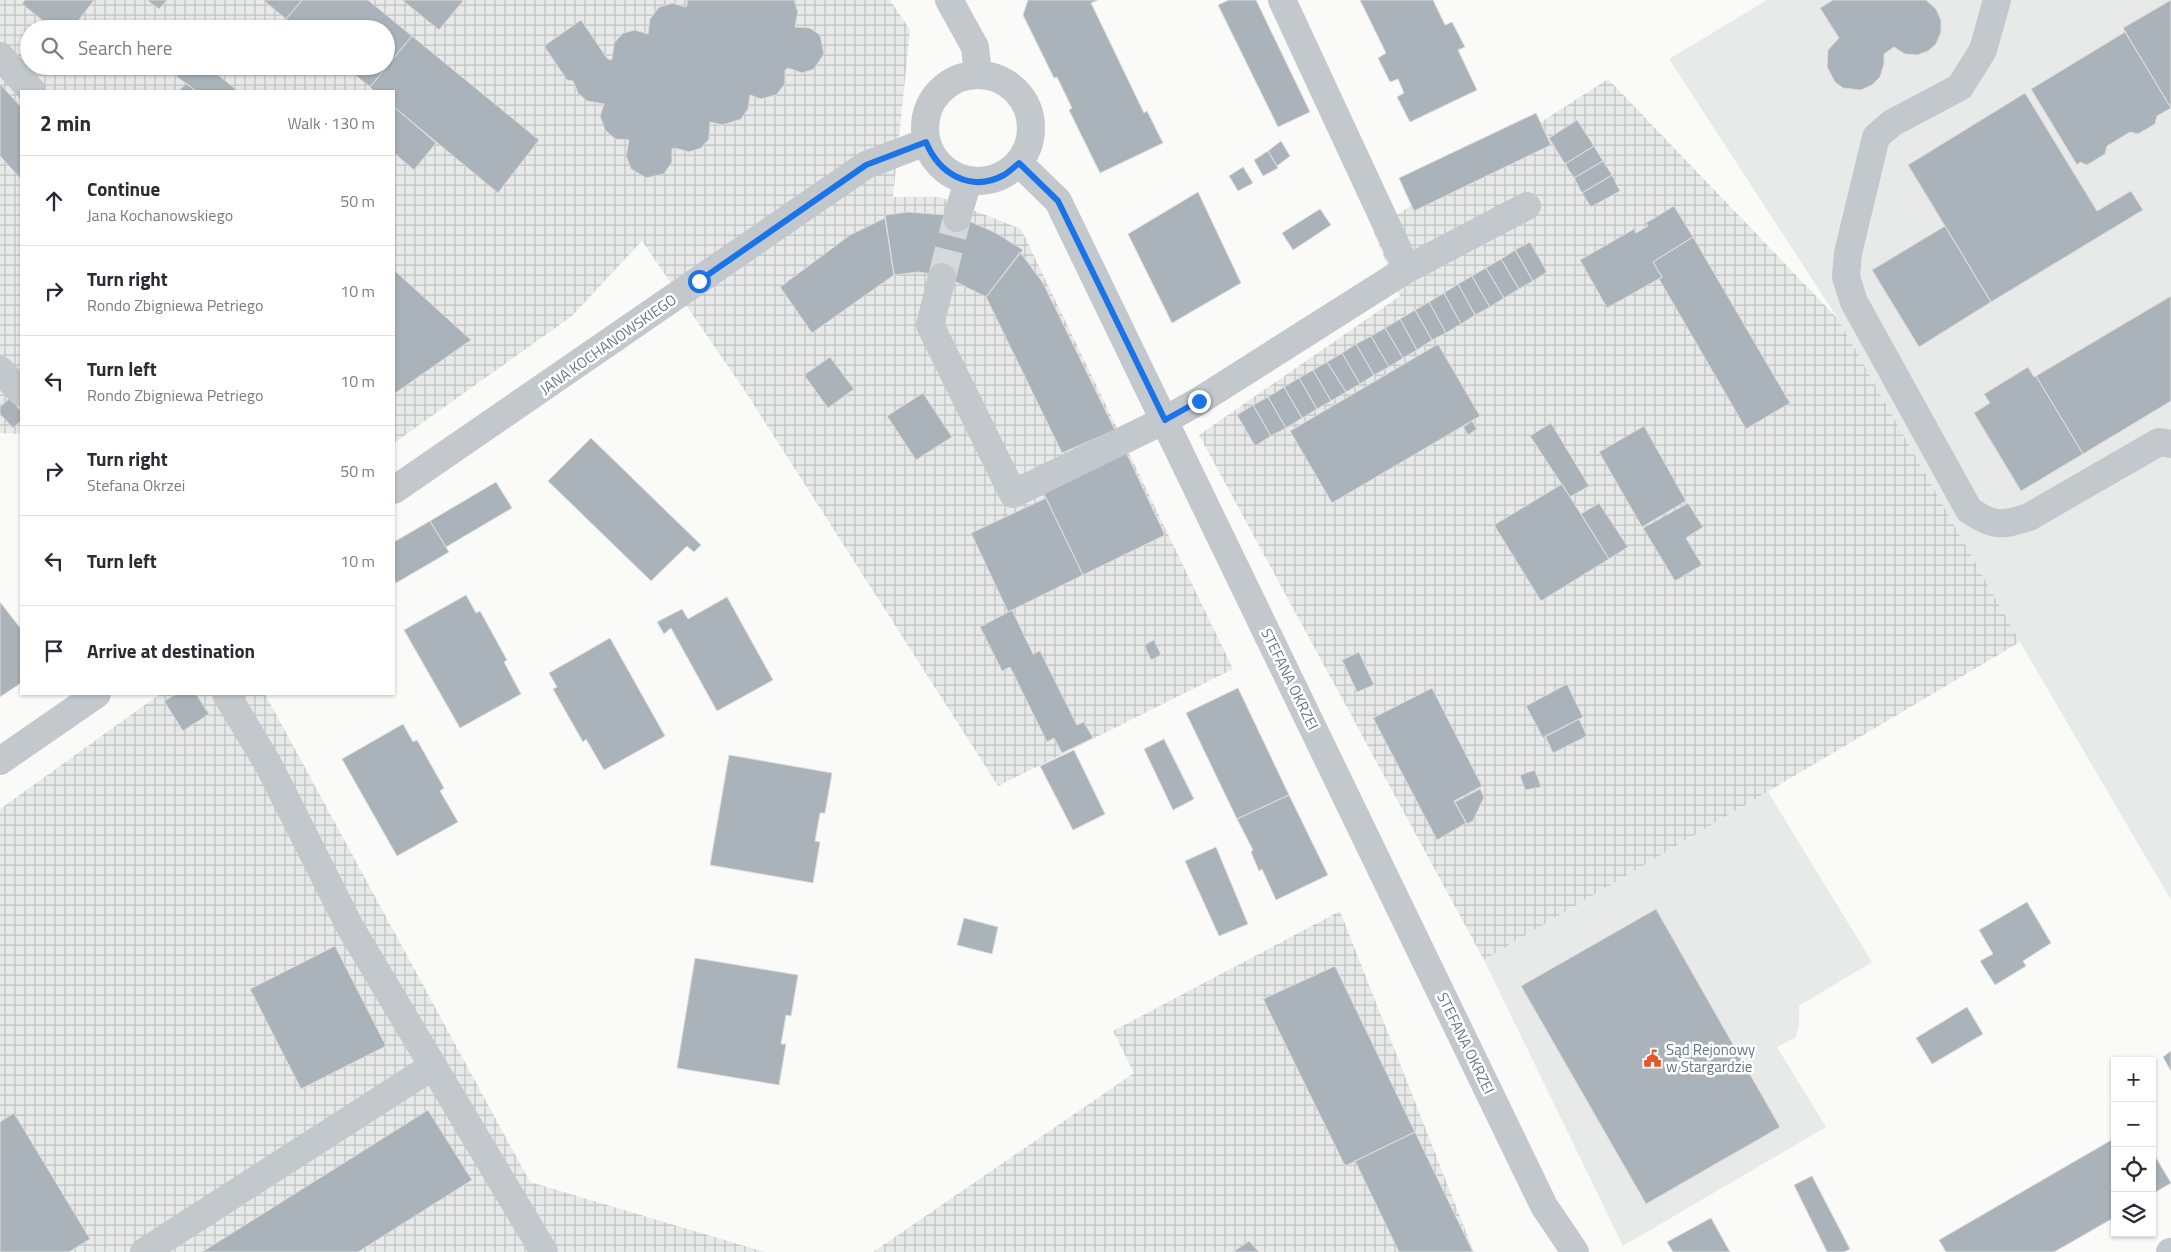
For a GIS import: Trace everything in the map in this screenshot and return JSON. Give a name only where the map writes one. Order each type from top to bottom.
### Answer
[{"type":"street","points":[[950,0],[975,47],[978,74]]},
{"type":"street","points":[[1282,0],[1407,269]]},
{"type":"street","points":[[1999,0],[1983,50],[1960,87],[1892,123],[1876,137],[1848,253],[1846,278],[1854,302],[1969,510],[1985,521],[2006,524],[2029,517],[2159,442],[2171,444]]},
{"type":"street","points":[[0,56],[31,90]]},
{"type":"street","points":[[978,74],[1002,79],[1021,94],[1031,117],[1030,142],[1019,163],[1004,175],[987,181],[968,181],[954,176],[942,168],[932,156],[926,142],[925,122],[930,103],[942,88],[959,78],[978,74]]},
{"type":"street","name":"JANA KOCHANOWSKIEGO","points":[[395,489],[866,165],[926,142]]},
{"type":"street","name":"STEFANA OKRZEI","points":[[1019,163],[1058,201],[1544,1206],[1575,1252]]},
{"type":"street","points":[[957,218],[968,181]]},
{"type":"street","points":[[942,277],[930,325],[1013,494],[1165,420],[1199,401],[1407,269],[1526,206]]},
{"type":"street","points":[[0,370],[20,391]]},
{"type":"street","points":[[0,761],[96,695]]},
{"type":"street","points":[[227,695],[268,764],[350,927],[544,1252]]},
{"type":"street","points":[[144,1252],[433,1066]]},
{"type":"street","name":"STEFANA OKRZEI","points":[[1544,1206],[1558,1252]]},
{"type":"shaded area","points":[[0,0],[890,0],[910,30],[893,197],[940,197],[1021,229],[1233,669],[998,786],[745,391],[642,241],[572,316],[395,442],[395,90],[20,90],[20,434],[0,433]]},
{"type":"shaded area","points":[[1767,0],[2171,0],[2171,900],[2020,642],[1838,319],[1669,59]]},
{"type":"shaded area","points":[[1608,79],[1838,319],[2020,642],[1484,960],[1199,435],[1400,296],[1373,230]]},
{"type":"shaded area","points":[[159,695],[266,695],[530,1182],[765,1252],[0,1252],[0,809]]},
{"type":"shaded area","points":[[1768,792],[1872,962],[1799,1006],[1799,1022],[1796,1037],[1777,1047],[1826,1127],[1623,1246],[1484,960]]},
{"type":"shaded area","points":[[1340,911],[1474,1252],[873,1252],[1134,1073],[1113,1031]]},
{"type":"building","points":[[25,0],[94,0],[79,20],[42,20],[22,4]]},
{"type":"building","points":[[147,0],[167,0],[159,9]]},
{"type":"building","points":[[263,0],[302,0],[286,19]]},
{"type":"building","points":[[302,0],[368,0],[392,20],[287,20],[286,19]]},
{"type":"building","points":[[402,0],[462,0],[463,1],[439,30]]},
{"type":"building","points":[[687,0],[794,0],[798,12],[795,27],[810,28],[820,35],[824,54],[814,69],[802,73],[788,68],[785,70],[785,84],[776,95],[761,99],[750,95],[748,109],[741,119],[723,125],[710,122],[709,139],[701,148],[689,152],[675,148],[672,149],[672,162],[664,174],[646,178],[631,169],[626,156],[629,140],[615,139],[605,130],[600,116],[604,104],[587,101],[578,93],[573,81],[567,80],[544,46],[581,20],[610,60],[612,59],[614,43],[623,33],[635,30],[648,34],[650,19],[659,7],[673,3],[685,7],[687,6]]},
{"type":"building","points":[[1028,0],[1098,0],[1091,3],[1144,113],[1147,111],[1163,143],[1100,173],[1069,110],[1072,108],[1057,77],[1054,78],[1023,15]]},
{"type":"building","points":[[1229,0],[1256,0],[1310,112],[1278,127],[1218,5]]},
{"type":"building","points":[[1360,0],[1433,0],[1445,25],[1452,22],[1465,47],[1458,50],[1477,90],[1410,122],[1397,97],[1404,93],[1398,79],[1390,82],[1378,58],[1386,53]]},
{"type":"building","points":[[1833,0],[1926,0],[1936,9],[1941,20],[1941,32],[1936,44],[1928,51],[1917,55],[1905,54],[1894,47],[1884,54],[1884,64],[1880,77],[1872,85],[1861,90],[1843,88],[1835,82],[1827,67],[1828,50],[1839,38],[1820,8]]},
{"type":"building","points":[[2171,0],[2171,108],[2123,28]]},
{"type":"building","points":[[395,22],[412,36],[395,57]]},
{"type":"building","points":[[2125,32],[2171,108],[2157,116],[2155,124],[2138,134],[2130,132],[2107,146],[2105,154],[2087,165],[2080,162],[2077,165],[2031,89]]},
{"type":"building","points":[[412,36],[539,140],[498,193],[395,108],[395,90],[373,90],[370,87],[380,75],[395,75],[395,57]]},
{"type":"building","points":[[218,75],[237,90],[195,90],[176,76]]},
{"type":"building","points":[[355,75],[380,75],[370,87]]},
{"type":"building","points":[[186,83],[195,90],[180,90]]},
{"type":"building","points":[[0,84],[20,106],[20,178],[0,156]]},
{"type":"building","points":[[2025,93],[2097,211],[2131,191],[2143,210],[1991,302],[1908,165]]},
{"type":"building","points":[[395,108],[436,143],[414,170],[395,154]]},
{"type":"building","points":[[1536,113],[1551,145],[1414,211],[1399,178]]},
{"type":"building","points":[[1577,120],[1594,146],[1565,164],[1549,138]]},
{"type":"building","points":[[1281,141],[1290,156],[1277,166],[1268,151]]},
{"type":"building","points":[[1594,146],[1603,161],[1574,178],[1565,164]]},
{"type":"building","points":[[1268,151],[1278,168],[1263,176],[1254,160]]},
{"type":"building","points":[[1603,161],[1612,175],[1582,193],[1574,178]]},
{"type":"building","points":[[1243,167],[1253,183],[1238,191],[1229,176]]},
{"type":"building","points":[[1612,175],[1620,191],[1591,207],[1582,193]]},
{"type":"building","points":[[1198,192],[1241,283],[1172,323],[1128,234]]},
{"type":"building","points":[[1674,206],[1693,237],[1653,262],[1662,277],[1607,308],[1580,260],[1634,229],[1636,233],[1648,226],[1646,223]]},
{"type":"building","points":[[1320,209],[1331,225],[1293,250],[1282,233]]},
{"type":"building","points":[[908,212],[946,215],[969,221],[996,233],[1023,250],[986,297],[952,280],[932,274],[918,272],[894,275],[885,215]]},
{"type":"building","points":[[885,218],[894,275],[812,333],[780,287],[850,235]]},
{"type":"building","points":[[1945,226],[1991,302],[1919,347],[1872,270]]},
{"type":"building","points":[[1693,237],[1790,403],[1746,429],[1659,279],[1662,277],[1653,262]]},
{"type":"building","points":[[1530,242],[1547,272],[1533,281],[1515,250]]},
{"type":"building","points":[[1515,250],[1533,281],[1519,289],[1501,259]]},
{"type":"building","points":[[1020,252],[1043,283],[1115,430],[1062,453],[986,297]]},
{"type":"building","points":[[1501,259],[1519,289],[1504,298],[1486,268]]},
{"type":"building","points":[[1486,268],[1504,298],[1490,307],[1472,276]]},
{"type":"building","points":[[395,271],[471,340],[395,393]]},
{"type":"building","points":[[1472,276],[1490,307],[1475,315],[1458,284]]},
{"type":"building","points":[[1458,284],[1475,315],[1461,324],[1444,293]]},
{"type":"building","points":[[1444,293],[1461,324],[1446,333],[1429,302]]},
{"type":"building","points":[[2171,296],[2171,401],[2083,454],[2036,376]]},
{"type":"building","points":[[1429,302],[1446,333],[1432,340],[1415,310]]},
{"type":"building","points":[[1415,310],[1432,340],[1417,350],[1400,319]]},
{"type":"building","points":[[1400,319],[1417,350],[1403,358],[1385,328]]},
{"type":"building","points":[[1385,328],[1403,358],[1389,367],[1371,336]]},
{"type":"building","points":[[1371,336],[1389,367],[1374,375],[1356,344]]},
{"type":"building","points":[[1356,344],[1374,375],[1360,384],[1342,353]]},
{"type":"building","points":[[1438,344],[1480,416],[1332,503],[1290,431]]},
{"type":"building","points":[[1342,353],[1360,384],[1346,392],[1327,362]]},
{"type":"building","points":[[830,357],[854,389],[828,408],[804,375]]},
{"type":"building","points":[[1327,362],[1346,392],[1331,401],[1313,370]]},
{"type":"building","points":[[2028,367],[2034,377],[2036,376],[2083,454],[2021,491],[1974,413],[1990,403],[1984,394]]},
{"type":"building","points":[[1313,370],[1331,401],[1317,409],[1299,378]]},
{"type":"building","points":[[1299,378],[1317,409],[1302,418],[1284,387]]},
{"type":"building","points":[[1284,387],[1302,418],[1286,428],[1268,397]]},
{"type":"building","points":[[923,393],[952,437],[916,460],[887,416]]},
{"type":"building","points":[[1268,397],[1286,428],[1271,436],[1253,405]]},
{"type":"building","points":[[10,398],[20,410],[20,422],[13,428],[0,414],[0,407]]},
{"type":"building","points":[[1253,405],[1271,436],[1255,446],[1237,415]]},
{"type":"building","points":[[1472,421],[1477,429],[1468,435],[1463,427]]},
{"type":"building","points":[[1551,423],[1589,486],[1570,497],[1530,436]]},
{"type":"building","points":[[1644,426],[1686,501],[1642,527],[1599,452]]},
{"type":"building","points":[[591,438],[701,545],[694,552],[687,546],[651,581],[548,481]]},
{"type":"building","points":[[1126,452],[1165,535],[1083,575],[1043,492]]},
{"type":"building","points":[[496,482],[512,508],[446,547],[430,521]]},
{"type":"building","points":[[1562,484],[1609,559],[1541,601],[1494,525]]},
{"type":"building","points":[[1046,498],[1083,575],[1008,612],[971,533]]},
{"type":"building","points":[[1599,503],[1628,547],[1609,559],[1581,514]]},
{"type":"building","points":[[1688,503],[1703,527],[1686,538],[1702,565],[1675,581],[1643,528]]},
{"type":"building","points":[[430,521],[449,552],[396,583],[395,541]]},
{"type":"building","points":[[466,595],[476,613],[480,611],[507,660],[504,662],[521,694],[460,728],[404,630]]},
{"type":"building","points":[[727,597],[773,680],[717,711],[671,628],[664,634],[657,622],[682,609],[688,619]]},
{"type":"building","points":[[0,602],[20,628],[20,684],[0,697]]},
{"type":"building","points":[[1012,610],[1033,654],[1040,651],[1077,725],[1084,722],[1093,738],[1062,753],[1054,738],[1047,742],[1010,667],[1002,671],[980,627]]},
{"type":"building","points":[[610,638],[665,736],[604,770],[586,739],[583,742],[553,689],[557,687],[549,673]]},
{"type":"building","points":[[1154,640],[1161,655],[1151,660],[1144,645]]},
{"type":"building","points":[[1359,652],[1374,685],[1357,692],[1342,660]]},
{"type":"building","points":[[1567,684],[1583,717],[1543,738],[1526,706]]},
{"type":"building","points":[[1238,688],[1289,795],[1237,819],[1186,713]]},
{"type":"building","points":[[1432,688],[1482,786],[1454,801],[1466,823],[1437,840],[1373,718]]},
{"type":"building","points":[[174,695],[197,695],[209,714],[183,731],[164,701]]},
{"type":"building","points":[[1579,719],[1587,736],[1553,753],[1545,736]]},
{"type":"building","points":[[403,724],[413,742],[417,740],[444,788],[440,791],[458,822],[397,856],[342,759]]},
{"type":"building","points":[[1164,739],[1194,799],[1173,810],[1144,749]]},
{"type":"building","points":[[1074,750],[1105,814],[1073,830],[1040,766]]},
{"type":"building","points":[[729,755],[832,773],[825,813],[820,813],[815,841],[820,842],[813,883],[710,865]]},
{"type":"building","points":[[1535,770],[1541,787],[1525,790],[1520,775]]},
{"type":"building","points":[[1480,789],[1484,797],[1473,821],[1467,824],[1455,802]]},
{"type":"building","points":[[1289,795],[1328,875],[1276,900],[1262,869],[1259,871],[1251,852],[1253,850],[1237,819]]},
{"type":"building","points":[[1216,847],[1248,924],[1219,936],[1185,861]]},
{"type":"building","points":[[2027,902],[2051,943],[2023,961],[2026,966],[1995,985],[1980,961],[1993,954],[1979,930]]},
{"type":"building","name":"Sąd Rejonowy w Stargardzie","points":[[1656,909],[1780,1127],[1646,1204],[1521,986]]},
{"type":"building","points":[[964,918],[998,927],[992,954],[957,945]]},
{"type":"building","points":[[335,946],[386,1046],[301,1089],[250,989]]},
{"type":"building","points":[[695,958],[798,975],[791,1016],[786,1015],[781,1044],[786,1044],[779,1085],[677,1068]]},
{"type":"building","points":[[1335,966],[1415,1132],[1345,1166],[1263,999]]},
{"type":"building","points":[[1967,1007],[1983,1034],[1932,1064],[1916,1038]]},
{"type":"building","points":[[2171,1051],[2171,1071],[2163,1057]]},
{"type":"building","points":[[428,1110],[472,1180],[358,1252],[202,1252]]},
{"type":"building","points":[[14,1113],[90,1239],[69,1252],[0,1252],[0,1122]]},
{"type":"building","points":[[1415,1132],[1473,1252],[1399,1252],[1355,1161]]},
{"type":"building","points":[[2111,1140],[2111,1219],[2054,1252],[1946,1252],[1939,1240]]},
{"type":"building","points":[[2156,1158],[2171,1183],[2156,1192]]},
{"type":"building","points":[[1812,1176],[1850,1249],[1844,1252],[1827,1252],[1794,1185]]},
{"type":"building","points":[[1711,1218],[1730,1252],[1673,1252],[1667,1242]]},
{"type":"building","points":[[1249,1241],[1259,1252],[1233,1252]]},
{"type":"tunnel","points":[[942,277],[957,218]]},
{"type":"place","name":"Sąd Rejonowy w Stargardzie","points":[[1652,1058]]},
{"type":"route","points":[[699,281],[866,165],[926,142],[932,156],[942,168],[954,176],[968,181],[987,181],[1004,175],[1019,163],[1058,201],[1165,420],[1199,401]]}]
